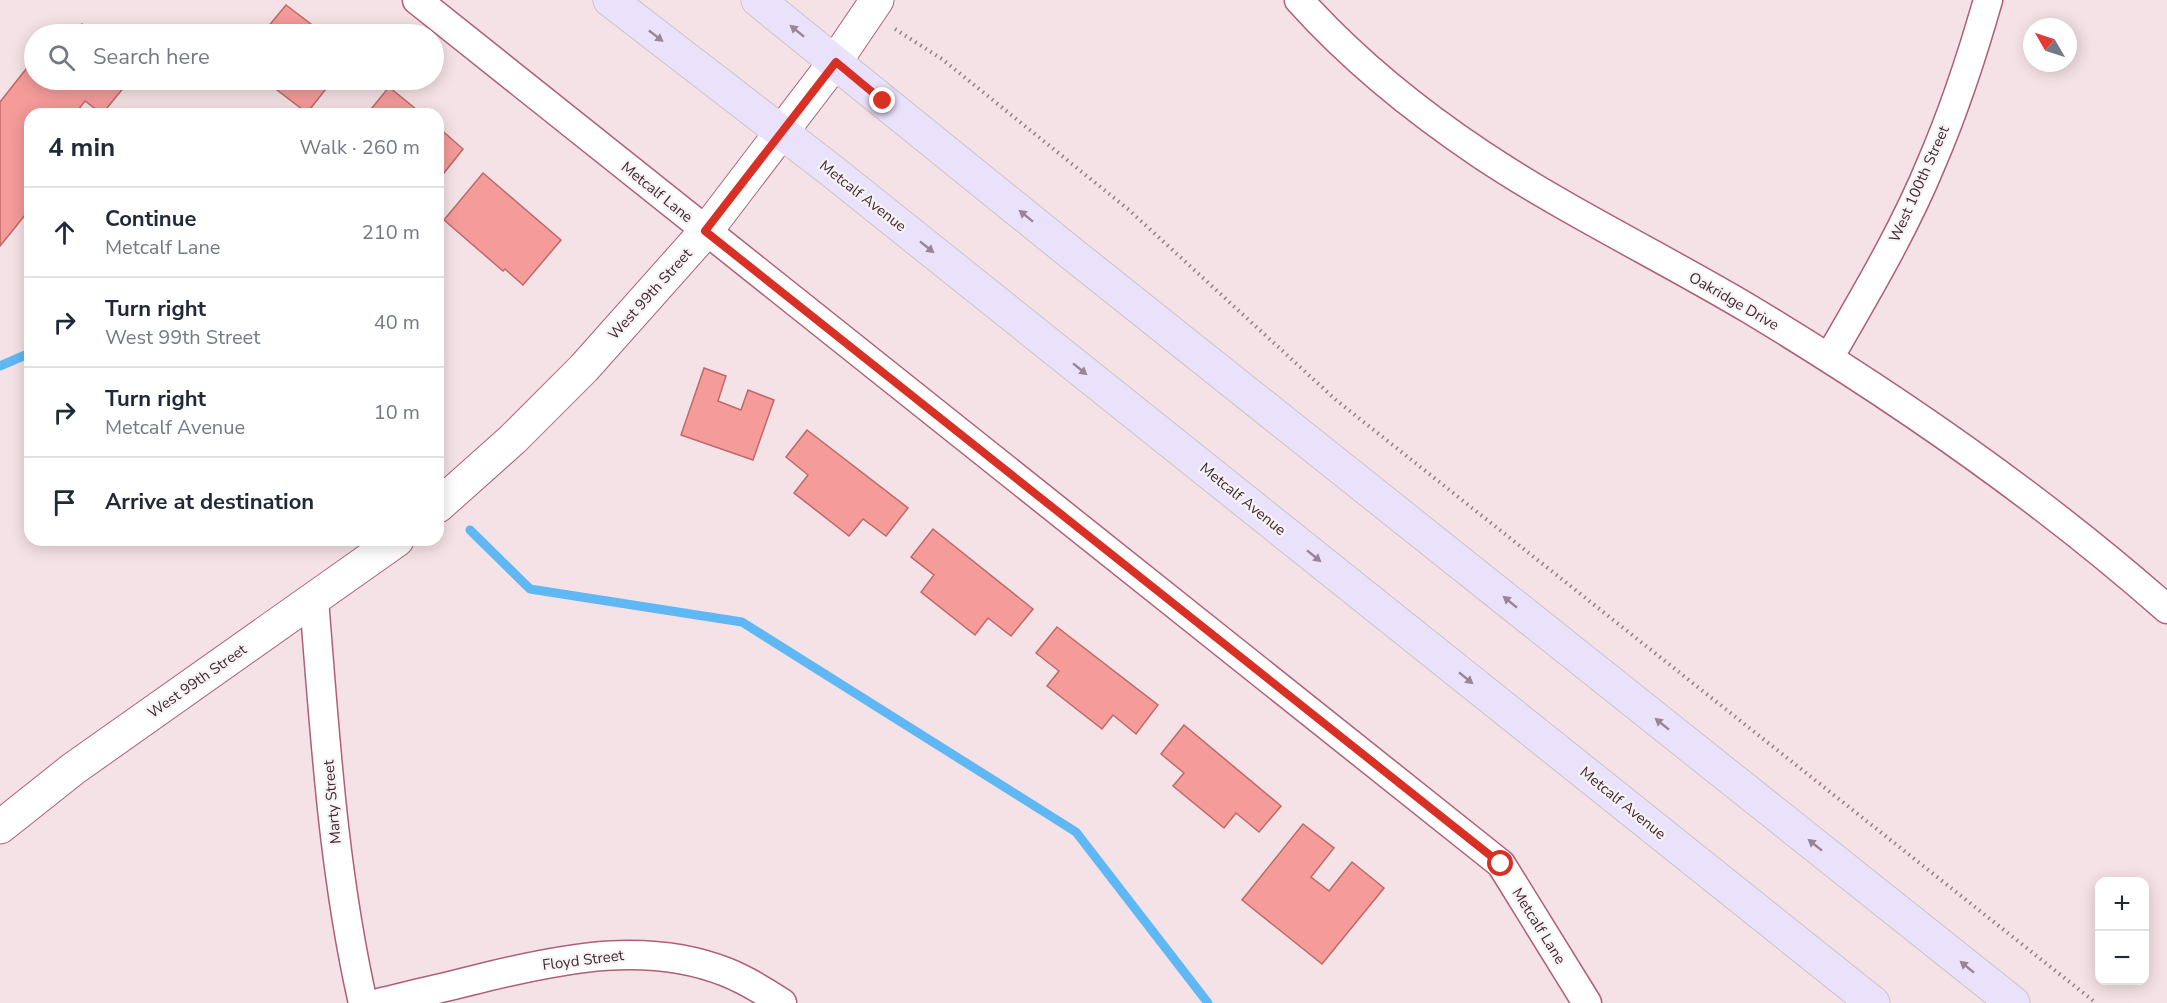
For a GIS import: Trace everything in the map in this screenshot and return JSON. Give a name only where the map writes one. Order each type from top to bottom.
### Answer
[{"type":"main road","name":"Metcalf Avenue","points":[[610,0],[782,133],[1873,1003]]},
{"type":"main road","points":[[758,0],[1080,260],[2013,1003]]},
{"type":"street","name":"Metcalf Lane","points":[[417,0],[1501,864],[1587,1003]]},
{"type":"street","name":"Oakridge Drive","points":[[1299,0],[1323,27],[1399,95],[1481,155],[1750,309],[1947,436],[2066,525],[2167,609]]},
{"type":"street","name":"West 100th Street","points":[[1829,358],[1888,252],[1931,165],[1973,54],[1988,0]]},
{"type":"street","name":"West 99th Street","points":[[444,501],[513,439],[584,368],[705,231],[836,62],[873,6]]},
{"type":"street","name":"West 99th Street","points":[[0,827],[82,762],[389,546]]},
{"type":"street","name":"Marty Street","points":[[314,600],[337,853],[350,947],[363,1003]]},
{"type":"street","name":"Floyd Street","points":[[379,1003],[546,963],[612,954],[644,955],[696,963],[725,972],[759,988],[782,1003]]},
{"type":"path","points":[[873,6],[1129,210],[1336,400],[2096,1003]]},
{"type":"building","points":[[286,5],[311,24],[270,24]]},
{"type":"building","points":[[24,72],[24,90],[122,90],[107,108],[94,108],[85,101],[80,108],[24,108],[24,216],[0,246],[0,102]]},
{"type":"building","points":[[277,90],[325,90],[311,108],[300,108]]},
{"type":"building","points":[[387,90],[393,90],[415,108],[372,108]]},
{"type":"building","points":[[444,132],[463,149],[444,173]]},
{"type":"building","points":[[483,173],[561,240],[523,285],[505,269],[503,271],[444,220]]},
{"type":"building","points":[[704,368],[726,376],[718,401],[741,410],[748,390],[774,400],[753,460],[681,435]]},
{"type":"building","points":[[807,430],[908,508],[886,536],[863,519],[849,536],[794,493],[808,475],[786,457]]},
{"type":"building","points":[[933,529],[1033,609],[1011,636],[988,618],[975,635],[921,592],[934,575],[911,557]]},
{"type":"building","points":[[1057,627],[1158,705],[1136,734],[1113,715],[1102,729],[1047,686],[1059,671],[1036,653]]},
{"type":"building","points":[[1184,725],[1281,806],[1259,832],[1236,813],[1224,828],[1173,786],[1184,773],[1161,754]]},
{"type":"building","points":[[1303,824],[1334,848],[1311,877],[1329,891],[1352,862],[1384,888],[1322,964],[1242,900]]},
{"type":"waterway","points":[[0,366],[24,356]]},
{"type":"waterway","points":[[470,530],[530,589],[742,622],[1076,832],[1208,1003]]},
{"type":"route","points":[[883,101],[836,62],[705,231],[1501,864]]}]
